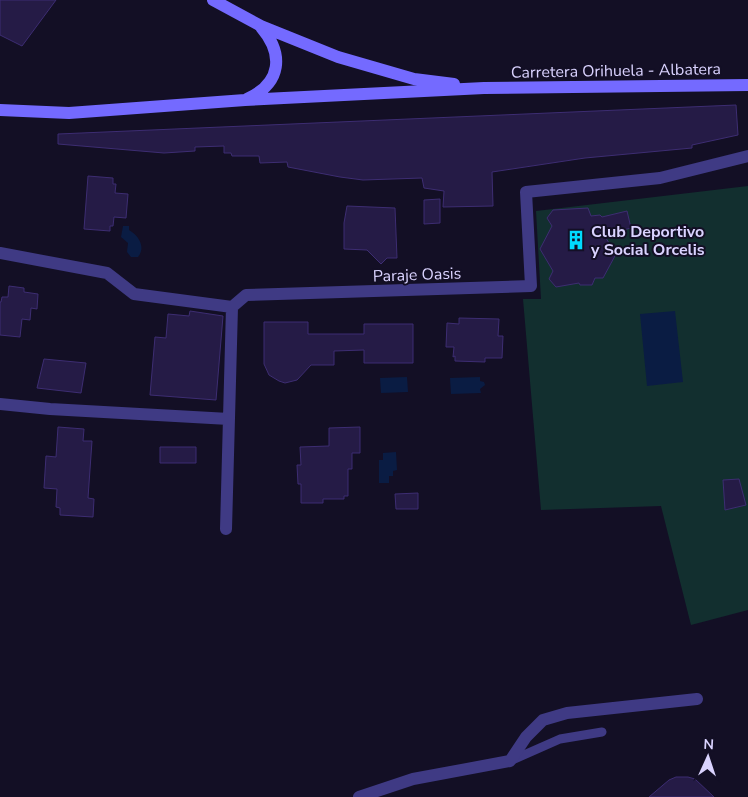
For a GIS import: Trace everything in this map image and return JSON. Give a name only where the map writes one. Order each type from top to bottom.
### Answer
[{"type":"main road","points":[[213,0],[261,26],[338,57],[414,79],[484,88]]},
{"type":"main road","points":[[245,100],[260,93],[272,80],[276,64],[274,47],[261,26]]},
{"type":"main road","name":"Carretera Orihuela - Albatera","points":[[484,88],[748,85]]},
{"type":"main road","points":[[0,110],[69,113],[245,100],[484,88]]},
{"type":"main road","points":[[0,120],[27,111]]},
{"type":"street","name":"Paraje Oasis","points":[[232,307],[246,296],[531,286],[526,192],[660,178],[748,156]]},
{"type":"street","points":[[0,253],[107,273],[134,294],[232,307],[226,529]]},
{"type":"street","points":[[0,404],[50,409],[229,419]]},
{"type":"street","points":[[359,797],[413,779],[510,761],[526,737],[543,720],[567,713],[697,699]]},
{"type":"lane","points":[[510,761],[560,739],[602,732]]},
{"type":"green space","points":[[748,186],[748,610],[691,625],[661,506],[541,510],[523,299],[541,299],[536,211]]},
{"type":"water","points":[[123,226],[129,226],[129,230],[136,235],[140,242],[141,249],[138,257],[131,257],[127,252],[128,243],[121,237]]},
{"type":"water","points":[[675,311],[683,382],[647,386],[640,314]]},
{"type":"water","points":[[407,377],[408,392],[381,393],[380,378]]},
{"type":"water","points":[[480,377],[480,381],[484,382],[485,385],[480,389],[481,393],[451,394],[450,378]]},
{"type":"water","points":[[396,452],[397,470],[393,471],[393,476],[389,476],[389,483],[379,483],[379,460],[383,460],[383,453]]},
{"type":"building","points":[[0,0],[56,0],[22,46],[0,35]]},
{"type":"building","points":[[736,105],[738,135],[692,145],[692,148],[585,158],[492,172],[493,206],[443,207],[444,191],[424,188],[422,178],[363,180],[340,177],[288,167],[287,162],[260,163],[259,156],[232,156],[231,153],[224,153],[224,146],[195,147],[195,151],[164,153],[58,144],[58,134]]},
{"type":"building","points":[[88,176],[113,178],[113,184],[116,184],[115,193],[128,194],[126,218],[114,217],[113,226],[110,226],[110,231],[84,229]]},
{"type":"building","points":[[440,199],[440,223],[424,224],[424,200]]},
{"type":"building","points":[[347,206],[395,208],[397,258],[387,258],[381,264],[367,250],[344,249],[344,223]]},
{"type":"building","name":"Club Deportivo y Social Orcelis","points":[[588,208],[591,216],[600,215],[602,217],[627,211],[631,228],[604,235],[616,254],[603,278],[595,278],[592,285],[580,285],[579,283],[556,287],[549,279],[553,271],[540,249],[552,226],[547,218],[553,210]]},
{"type":"building","points":[[9,286],[24,288],[24,292],[38,294],[37,309],[31,308],[30,320],[22,319],[20,337],[0,335],[0,302],[2,297],[8,297]]},
{"type":"building","points":[[190,311],[223,316],[216,400],[150,395],[155,337],[166,338],[168,314],[189,316]]},
{"type":"building","points":[[459,318],[499,319],[498,336],[503,336],[502,358],[485,358],[485,362],[455,361],[455,356],[453,357],[454,347],[446,347],[447,323],[459,324]]},
{"type":"building","points":[[264,322],[308,322],[308,334],[364,334],[364,324],[413,324],[413,363],[364,363],[364,350],[334,351],[334,365],[311,365],[297,380],[285,383],[269,375],[264,364]]},
{"type":"building","points":[[44,359],[86,363],[81,393],[37,388]]},
{"type":"building","points":[[58,427],[84,429],[83,441],[92,441],[88,498],[94,499],[93,517],[60,515],[60,508],[56,507],[57,489],[44,488],[46,456],[56,457]]},
{"type":"building","points":[[360,427],[360,453],[352,453],[352,469],[348,469],[348,496],[344,496],[344,499],[323,499],[323,503],[301,503],[301,484],[298,484],[297,465],[301,465],[300,447],[329,446],[329,428]]},
{"type":"building","points":[[160,447],[196,447],[196,463],[160,463]]},
{"type":"building","points":[[739,479],[746,505],[725,510],[723,480]]},
{"type":"building","points":[[418,493],[418,509],[396,509],[395,494]]},
{"type":"building","points":[[676,777],[695,779],[714,797],[649,797],[669,780]]},
{"type":"place","name":"Club Deportivo y Social Orcelis","points":[[576,240]]}]
